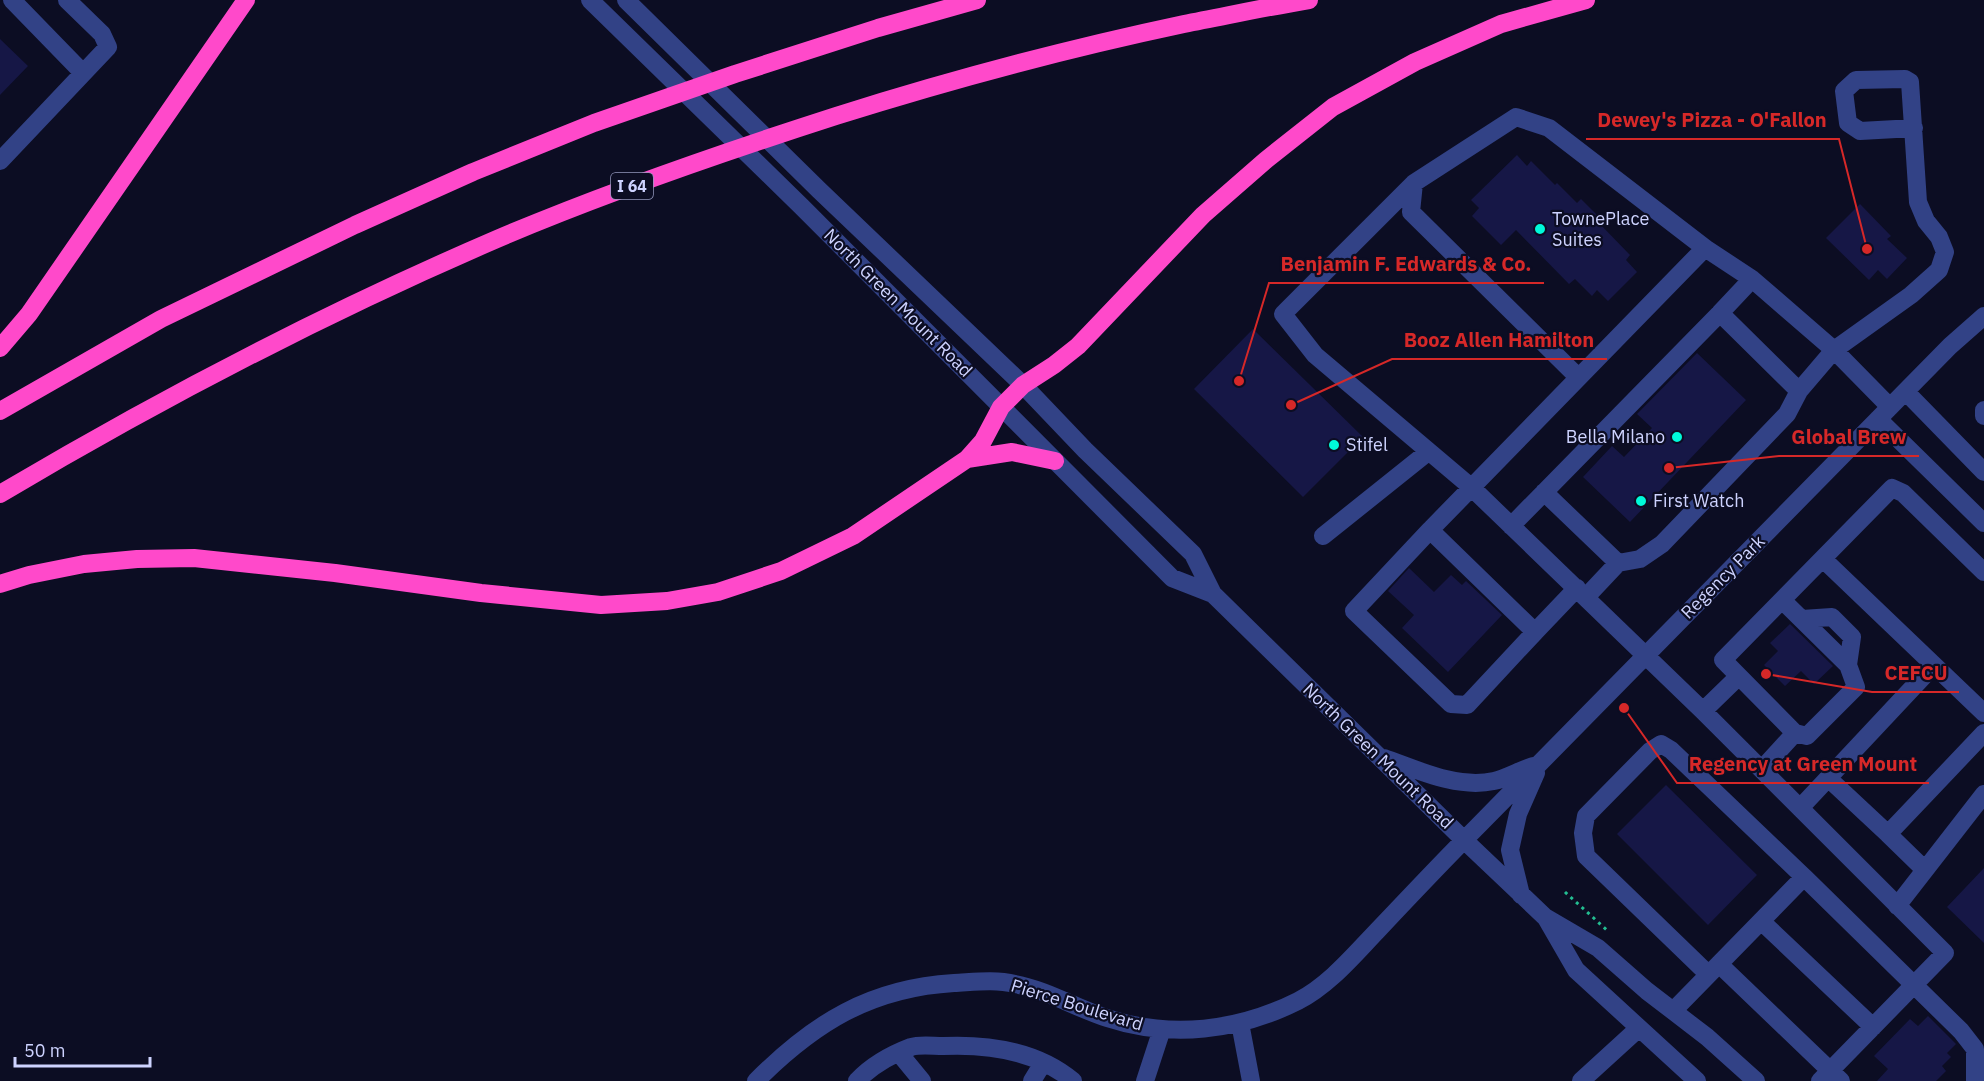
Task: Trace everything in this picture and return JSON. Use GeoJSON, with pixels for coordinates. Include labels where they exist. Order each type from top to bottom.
{"type":"FeatureCollection","features":[{"type":"Feature","properties":{"kind":"highway"},"geometry":{"type":"LineString","coordinates":[[0,348],[29,314],[246,0]]}},
{"type":"Feature","properties":{"kind":"highway"},"geometry":{"type":"LineString","coordinates":[[0,411],[161,320],[355,225],[473,172],[594,123],[735,74],[879,28],[977,0]]}},
{"type":"Feature","properties":{"kind":"highway","name":"I 64"},"geometry":{"type":"LineString","coordinates":[[0,494],[100,436],[278,340],[496,240],[613,193],[813,123],[1024,61],[1152,31],[1309,0]]}},
{"type":"Feature","properties":{"kind":"highway"},"geometry":{"type":"LineString","coordinates":[[0,584],[28,575],[84,564],[137,559],[194,558],[601,606],[667,601],[718,592],[781,571],[853,536],[967,459],[983,441],[1001,407],[1023,385],[1078,346],[1203,215],[1266,160],[1333,107],[1415,62],[1501,24],[1586,0]]}},
{"type":"Feature","properties":{"kind":"highway"},"geometry":{"type":"LineString","coordinates":[[967,459],[1012,452],[1055,461]]}},
{"type":"Feature","properties":{"kind":"street"},"geometry":{"type":"LineString","coordinates":[[12,0],[83,73]]}},
{"type":"Feature","properties":{"kind":"street"},"geometry":{"type":"LineString","coordinates":[[0,161],[108,47],[102,34],[68,0]]}},
{"type":"Feature","properties":{"kind":"street","name":"North Green Mount Road"},"geometry":{"type":"LineString","coordinates":[[590,0],[802,207],[1172,578],[1213,594]]}},
{"type":"Feature","properties":{"kind":"street","name":"North Green Mount Road"},"geometry":{"type":"LineString","coordinates":[[626,0],[819,190],[1023,385],[1085,450],[1193,554],[1213,594],[1521,895],[1545,917],[1598,948],[1647,992],[1707,1037],[1756,1081]]}},
{"type":"Feature","properties":{"kind":"street"},"geometry":{"type":"LineString","coordinates":[[1975,1081],[1975,1049],[1961,1031],[1915,984],[1804,877],[1671,750],[1661,744],[1650,751],[1586,816],[1583,833],[1586,856],[1713,969],[1830,1078],[1874,1026],[1915,984],[1945,953],[1762,769],[1471,487],[1315,355],[1283,314],[1414,183],[1516,117],[1549,128],[1705,248],[1752,279],[1834,350],[1884,413],[1984,523]]}},
{"type":"Feature","properties":{"kind":"street"},"geometry":{"type":"LineString","coordinates":[[1705,248],[1471,487],[1354,611],[1451,704],[1467,705],[1535,632],[1618,563],[1640,559],[1662,544],[1787,414],[1800,391],[1834,350],[1911,295],[1939,270],[1945,252],[1939,237],[1926,221],[1918,202],[1914,128]]}},
{"type":"Feature","properties":{"kind":"street"},"geometry":{"type":"LineString","coordinates":[[1414,183],[1411,212],[1578,377]]}},
{"type":"Feature","properties":{"kind":"street"},"geometry":{"type":"LineString","coordinates":[[1511,525],[1752,279]]}},
{"type":"Feature","properties":{"kind":"street"},"geometry":{"type":"LineString","coordinates":[[1720,313],[1800,391]]}},
{"type":"Feature","properties":{"kind":"street","name":"Regency Park"},"geometry":{"type":"LineString","coordinates":[[1464,840],[1950,346],[1984,316]]}},
{"type":"Feature","properties":{"kind":"street"},"geometry":{"type":"LineString","coordinates":[[1905,392],[1984,472]]}},
{"type":"Feature","properties":{"kind":"street"},"geometry":{"type":"LineString","coordinates":[[1984,410],[1984,416]]}},
{"type":"Feature","properties":{"kind":"street"},"geometry":{"type":"LineString","coordinates":[[1323,536],[1428,452]]}},
{"type":"Feature","properties":{"kind":"street"},"geometry":{"type":"LineString","coordinates":[[1782,600],[1802,619],[1832,617],[1852,637],[1848,665],[1856,687],[1807,736],[1796,733],[1723,660],[1892,488],[1903,493],[1984,572]]}},
{"type":"Feature","properties":{"kind":"street"},"geometry":{"type":"LineString","coordinates":[[1544,492],[1618,563]]}},
{"type":"Feature","properties":{"kind":"street"},"geometry":{"type":"LineString","coordinates":[[1430,530],[1535,632]]}},
{"type":"Feature","properties":{"kind":"street"},"geometry":{"type":"LineString","coordinates":[[1823,559],[1984,713]]}},
{"type":"Feature","properties":{"kind":"street"},"geometry":{"type":"LineString","coordinates":[[1800,808],[1935,665]]}},
{"type":"Feature","properties":{"kind":"street"},"geometry":{"type":"LineString","coordinates":[[1703,711],[1738,676]]}},
{"type":"Feature","properties":{"kind":"street"},"geometry":{"type":"LineString","coordinates":[[1762,769],[1796,733]]}},
{"type":"Feature","properties":{"kind":"street"},"geometry":{"type":"LineString","coordinates":[[1888,834],[1984,733]]}},
{"type":"Feature","properties":{"kind":"street"},"geometry":{"type":"LineString","coordinates":[[1377,755],[1434,776],[1464,781],[1493,781],[1540,763]]}},
{"type":"Feature","properties":{"kind":"street"},"geometry":{"type":"LineString","coordinates":[[1521,895],[1510,850],[1518,814],[1540,763]]}},
{"type":"Feature","properties":{"kind":"street"},"geometry":{"type":"LineString","coordinates":[[1828,778],[1925,870]]}},
{"type":"Feature","properties":{"kind":"street"},"geometry":{"type":"LineString","coordinates":[[1897,906],[1984,794]]}},
{"type":"Feature","properties":{"kind":"street","name":"Pierce Boulevard"},"geometry":{"type":"LineString","coordinates":[[756,1081],[784,1053],[843,1012],[872,999],[925,985],[980,981],[1017,984],[1106,1017],[1142,1027],[1180,1031],[1220,1028],[1261,1017],[1302,999],[1335,975],[1464,840]]}},
{"type":"Feature","properties":{"kind":"street"},"geometry":{"type":"LineString","coordinates":[[1673,1011],[1804,877]]}},
{"type":"Feature","properties":{"kind":"street","name":"North Green Mount Road"},"geometry":{"type":"LineString","coordinates":[[1545,917],[1576,970],[1696,1081]]}},
{"type":"Feature","properties":{"kind":"street"},"geometry":{"type":"LineString","coordinates":[[1761,921],[1874,1026]]}},
{"type":"Feature","properties":{"kind":"street"},"geometry":{"type":"LineString","coordinates":[[1240,1023],[1251,1081]]}},
{"type":"Feature","properties":{"kind":"street"},"geometry":{"type":"LineString","coordinates":[[1581,1081],[1639,1028]]}},
{"type":"Feature","properties":{"kind":"street"},"geometry":{"type":"LineString","coordinates":[[1144,1081],[1162,1029]]}},
{"type":"Feature","properties":{"kind":"street"},"geometry":{"type":"LineString","coordinates":[[857,1081],[870,1066],[913,1046],[976,1045],[1009,1050],[1062,1071],[1073,1081]]}},
{"type":"Feature","properties":{"kind":"street"},"geometry":{"type":"LineString","coordinates":[[899,1053],[922,1081]]}},
{"type":"Feature","properties":{"kind":"street"},"geometry":{"type":"LineString","coordinates":[[1032,1081],[1043,1063]]}},
{"type":"Feature","properties":{"kind":"building"},"geometry":{"type":"Polygon","coordinates":[[[0,39],[28,66],[0,95],[0,39]]]}},
{"type":"Feature","properties":{"kind":"building","name":"TownePlace Suites"},"geometry":{"type":"Polygon","coordinates":[[[1517,155],[1527,166],[1531,161],[1577,203],[1581,199],[1601,219],[1598,222],[1630,255],[1626,260],[1637,272],[1608,301],[1597,290],[1592,296],[1575,279],[1569,284],[1516,230],[1501,245],[1472,216],[1479,208],[1471,200],[1517,155]]]}},
{"type":"Feature","properties":{"kind":"building"},"geometry":{"type":"Polygon","coordinates":[[[1860,204],[1891,236],[1887,239],[1907,258],[1887,279],[1878,270],[1869,280],[1826,238],[1860,204]]]}},
{"type":"Feature","properties":{"kind":"building"},"geometry":{"type":"Polygon","coordinates":[[[1253,329],[1363,437],[1303,497],[1194,389],[1253,329]]]}},
{"type":"Feature","properties":{"kind":"building","name":"Bella Milano"},"geometry":{"type":"Polygon","coordinates":[[[1697,353],[1746,400],[1630,522],[1583,477],[1612,446],[1624,457],[1652,428],[1637,414],[1697,353]]]}},
{"type":"Feature","properties":{"kind":"building"},"geometry":{"type":"Polygon","coordinates":[[[1409,568],[1434,592],[1451,575],[1462,585],[1466,581],[1502,615],[1448,672],[1402,628],[1414,615],[1388,591],[1409,568]]]}},
{"type":"Feature","properties":{"kind":"building"},"geometry":{"type":"Polygon","coordinates":[[[1790,624],[1833,666],[1814,684],[1801,671],[1785,686],[1764,665],[1778,651],[1770,643],[1790,624]]]}},
{"type":"Feature","properties":{"kind":"building"},"geometry":{"type":"Polygon","coordinates":[[[1666,785],[1757,875],[1708,925],[1617,834],[1666,785]]]}},
{"type":"Feature","properties":{"kind":"building"},"geometry":{"type":"Polygon","coordinates":[[[1984,868],[1984,943],[1947,907],[1984,868]]]}},
{"type":"Feature","properties":{"kind":"building"},"geometry":{"type":"Polygon","coordinates":[[[1928,1016],[1956,1044],[1947,1053],[1951,1057],[1942,1066],[1946,1071],[1936,1081],[1877,1081],[1888,1069],[1874,1056],[1910,1019],[1918,1026],[1928,1016]]]}},
{"type":"Feature","properties":{"kind":"place","name":"TownePlace Suites"},"geometry":{"type":"Point","coordinates":[1540,229]}},
{"type":"Feature","properties":{"kind":"place","name":"Dewey's Pizza - O'Fallon"},"geometry":{"type":"Point","coordinates":[1867,249]}},
{"type":"Feature","properties":{"kind":"place","name":"Benjamin F. Edwards & Co."},"geometry":{"type":"Point","coordinates":[1239,381]}},
{"type":"Feature","properties":{"kind":"place","name":"Booz Allen Hamilton"},"geometry":{"type":"Point","coordinates":[1291,405]}},
{"type":"Feature","properties":{"kind":"place","name":"Bella Milano"},"geometry":{"type":"Point","coordinates":[1677,437]}},
{"type":"Feature","properties":{"kind":"place","name":"Stifel"},"geometry":{"type":"Point","coordinates":[1334,445]}},
{"type":"Feature","properties":{"kind":"place","name":"Global Brew"},"geometry":{"type":"Point","coordinates":[1669,468]}},
{"type":"Feature","properties":{"kind":"place","name":"First Watch"},"geometry":{"type":"Point","coordinates":[1641,501]}},
{"type":"Feature","properties":{"kind":"place","name":"CEFCU"},"geometry":{"type":"Point","coordinates":[1766,674]}},
{"type":"Feature","properties":{"kind":"place","name":"Regency at Green Mount"},"geometry":{"type":"Point","coordinates":[1624,708]}}]}
